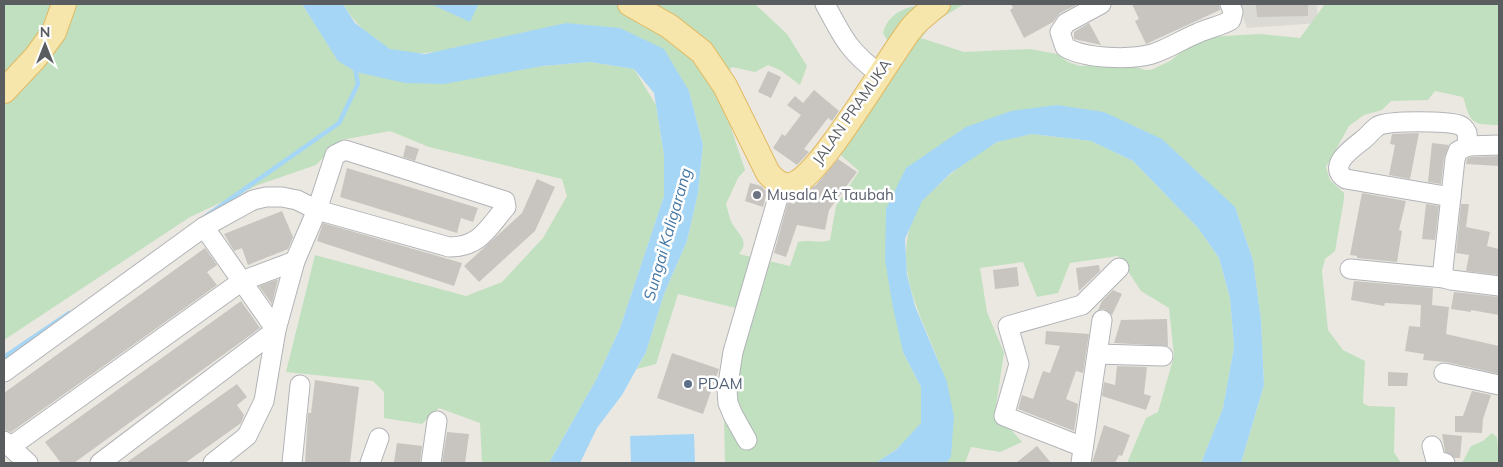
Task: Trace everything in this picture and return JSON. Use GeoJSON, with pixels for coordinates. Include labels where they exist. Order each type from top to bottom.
{"type":"FeatureCollection","features":[{"type":"Feature","properties":{"kind":"main road"},"geometry":{"type":"LineString","coordinates":[[4,91],[35,58],[54,32],[64,4]]}},
{"type":"Feature","properties":{"kind":"main road"},"geometry":{"type":"LineString","coordinates":[[630,4],[669,26],[702,52],[726,86],[768,173],[782,184]]}},
{"type":"Feature","properties":{"kind":"main road","name":"JALAN PRAMUKA"},"geometry":{"type":"LineString","coordinates":[[782,184],[794,184],[813,167],[911,28],[938,4]]}},
{"type":"Feature","properties":{"kind":"street"},"geometry":{"type":"LineString","coordinates":[[825,4],[846,43],[860,60],[880,74]]}},
{"type":"Feature","properties":{"kind":"street"},"geometry":{"type":"LineString","coordinates":[[1101,4],[1066,23],[1060,32],[1064,47],[1079,54],[1100,57],[1152,54],[1231,20],[1233,12],[1230,4]]}},
{"type":"Feature","properties":{"kind":"street"},"geometry":{"type":"LineString","coordinates":[[1451,197],[1346,179],[1342,177],[1339,170],[1341,159],[1349,149],[1379,125],[1397,122],[1458,125],[1467,133],[1468,146]]}},
{"type":"Feature","properties":{"kind":"street"},"geometry":{"type":"LineString","coordinates":[[1444,278],[1443,269],[1455,159],[1458,151],[1468,146],[1499,144]]}},
{"type":"Feature","properties":{"kind":"street"},"geometry":{"type":"LineString","coordinates":[[4,372],[204,227],[254,200],[266,197],[297,200],[318,210],[439,245],[464,247],[475,242],[506,204],[501,199],[345,150],[335,155],[318,210],[295,261],[276,330],[264,401],[250,432],[241,443],[213,463]]}},
{"type":"Feature","properties":{"kind":"street"},"geometry":{"type":"LineString","coordinates":[[747,440],[728,403],[727,390],[733,352],[782,184]]}},
{"type":"Feature","properties":{"kind":"street"},"geometry":{"type":"LineString","coordinates":[[204,227],[276,330]]}},
{"type":"Feature","properties":{"kind":"street"},"geometry":{"type":"LineString","coordinates":[[28,463],[7,444],[242,281],[295,261]]}},
{"type":"Feature","properties":{"kind":"street"},"geometry":{"type":"LineString","coordinates":[[1102,320],[1082,455],[1004,416],[1019,364],[1008,326],[1012,323],[1082,305],[1119,268]]}},
{"type":"Feature","properties":{"kind":"street"},"geometry":{"type":"LineString","coordinates":[[1350,269],[1444,278],[1499,286]]}},
{"type":"Feature","properties":{"kind":"street"},"geometry":{"type":"LineString","coordinates":[[100,463],[276,330]]}},
{"type":"Feature","properties":{"kind":"street"},"geometry":{"type":"LineString","coordinates":[[1098,354],[1163,356]]}},
{"type":"Feature","properties":{"kind":"street"},"geometry":{"type":"LineString","coordinates":[[1444,374],[1499,385]]}},
{"type":"Feature","properties":{"kind":"street"},"geometry":{"type":"LineString","coordinates":[[290,460],[300,385]]}},
{"type":"Feature","properties":{"kind":"street"},"geometry":{"type":"LineString","coordinates":[[431,463],[437,421]]}},
{"type":"Feature","properties":{"kind":"street"},"geometry":{"type":"LineString","coordinates":[[370,463],[379,438]]}},
{"type":"Feature","properties":{"kind":"street"},"geometry":{"type":"LineString","coordinates":[[1432,446],[1436,461],[1445,463]]}},
{"type":"Feature","properties":{"kind":"shaded area"},"geometry":{"type":"Polygon","coordinates":[[[1238,4],[1317,4],[1318,23],[1247,28],[1238,4]]]}},
{"type":"Feature","properties":{"kind":"green space"},"geometry":{"type":"Polygon","coordinates":[[[4,4],[53,4],[46,25],[40,34],[27,52],[4,77],[4,4]]]}},
{"type":"Feature","properties":{"kind":"green space"},"geometry":{"type":"Polygon","coordinates":[[[72,4],[302,4],[336,57],[499,73],[543,66],[590,62],[634,69],[656,105],[664,155],[664,196],[620,328],[597,378],[549,463],[482,463],[480,423],[439,408],[422,424],[384,418],[384,392],[373,381],[286,372],[315,255],[466,296],[502,282],[543,238],[567,196],[562,179],[429,147],[390,131],[341,140],[316,165],[258,185],[190,217],[4,340],[4,106],[48,56],[72,4]]]}},
{"type":"Feature","properties":{"kind":"green space"},"geometry":{"type":"Polygon","coordinates":[[[343,4],[755,4],[787,34],[807,66],[800,85],[780,70],[768,65],[755,72],[732,67],[717,86],[745,170],[738,178],[726,204],[731,221],[743,241],[744,245],[739,254],[790,266],[798,242],[830,240],[836,206],[859,171],[836,151],[895,66],[881,51],[890,45],[883,33],[888,22],[904,9],[915,6],[927,4],[964,4],[933,23],[921,38],[964,52],[1030,49],[1057,54],[1068,62],[1080,66],[1127,64],[1151,70],[1170,61],[1190,45],[1208,37],[1259,34],[1300,38],[1325,4],[1499,4],[1499,125],[1483,124],[1474,121],[1468,112],[1463,97],[1435,91],[1428,100],[1391,101],[1382,110],[1364,115],[1349,126],[1326,167],[1330,180],[1344,193],[1335,251],[1325,259],[1322,271],[1328,330],[1343,350],[1365,361],[1363,403],[1368,406],[1395,407],[1394,452],[1401,463],[1241,463],[1264,385],[1261,320],[1253,260],[1235,207],[1057,105],[906,168],[903,352],[921,387],[921,424],[896,450],[875,463],[725,463],[723,369],[736,308],[678,294],[656,364],[637,369],[646,352],[664,294],[687,241],[698,193],[703,145],[689,91],[566,23],[449,50],[404,53],[389,49],[375,40],[357,24],[343,4]]]}},
{"type":"Feature","properties":{"kind":"green space"},"geometry":{"type":"Polygon","coordinates":[[[1032,134],[1091,141],[1133,161],[1198,228],[1219,258],[1230,298],[1234,347],[1223,408],[1201,463],[1127,463],[1146,418],[1158,412],[1174,356],[1169,308],[1141,291],[1118,256],[1070,263],[1058,293],[1037,297],[1023,262],[980,268],[987,312],[1004,353],[995,412],[1022,442],[1000,452],[971,447],[965,463],[946,463],[952,446],[951,404],[943,374],[911,290],[906,262],[909,232],[923,199],[976,154],[1006,139],[1032,134]]]}},
{"type":"Feature","properties":{"kind":"green space"},"geometry":{"type":"Polygon","coordinates":[[[1492,433],[1497,437],[1499,460],[1495,463],[1462,463],[1471,446],[1483,441],[1492,433]]]}},
{"type":"Feature","properties":{"kind":"water","name":"Sungai Kaligarang"},"geometry":{"type":"Polygon","coordinates":[[[302,4],[343,4],[355,23],[390,49],[425,54],[566,23],[620,28],[664,49],[689,91],[703,145],[698,193],[687,241],[664,294],[646,352],[622,395],[597,428],[580,463],[549,463],[597,378],[620,328],[664,196],[664,155],[654,93],[634,69],[590,62],[543,66],[444,84],[405,83],[356,72],[338,61],[302,4]]]}},
{"type":"Feature","properties":{"kind":"water"},"geometry":{"type":"Polygon","coordinates":[[[431,4],[476,4],[478,5],[470,22],[431,4]]]}},
{"type":"Feature","properties":{"kind":"water"},"geometry":{"type":"Polygon","coordinates":[[[1057,105],[1104,112],[1162,139],[1235,207],[1253,260],[1261,320],[1264,385],[1241,463],[1201,463],[1223,408],[1234,347],[1230,298],[1219,258],[1198,228],[1133,161],[1091,141],[1032,134],[997,142],[951,173],[922,201],[905,239],[907,275],[915,306],[947,382],[954,417],[951,457],[946,463],[875,463],[896,450],[921,423],[921,387],[903,352],[885,260],[886,209],[906,168],[966,127],[1011,111],[1057,105]]]}},
{"type":"Feature","properties":{"kind":"water"},"geometry":{"type":"Polygon","coordinates":[[[694,434],[695,463],[631,463],[630,436],[694,434]]]}},
{"type":"Feature","properties":{"kind":"building"},"geometry":{"type":"Polygon","coordinates":[[[1011,4],[1078,4],[1060,13],[1053,22],[1024,38],[1010,10],[1013,8],[1011,4]]]}},
{"type":"Feature","properties":{"kind":"building"},"geometry":{"type":"Polygon","coordinates":[[[1132,4],[1219,4],[1220,10],[1146,44],[1135,21],[1139,19],[1132,4]]]}},
{"type":"Feature","properties":{"kind":"building"},"geometry":{"type":"Polygon","coordinates":[[[1256,4],[1308,4],[1308,16],[1257,17],[1256,4]]]}},
{"type":"Feature","properties":{"kind":"building"},"geometry":{"type":"Polygon","coordinates":[[[1089,23],[1101,45],[1074,39],[1074,32],[1089,23]]]}},
{"type":"Feature","properties":{"kind":"building"},"geometry":{"type":"Polygon","coordinates":[[[768,71],[781,77],[771,98],[758,92],[768,71]]]}},
{"type":"Feature","properties":{"kind":"building"},"geometry":{"type":"Polygon","coordinates":[[[814,90],[839,111],[832,121],[828,118],[804,149],[809,152],[797,165],[773,148],[782,134],[785,136],[801,115],[787,105],[795,96],[803,103],[814,90]]]}},
{"type":"Feature","properties":{"kind":"building"},"geometry":{"type":"Polygon","coordinates":[[[1419,133],[1410,179],[1389,175],[1395,145],[1390,144],[1392,134],[1419,133]]]}},
{"type":"Feature","properties":{"kind":"building"},"geometry":{"type":"Polygon","coordinates":[[[1432,143],[1449,145],[1444,158],[1441,184],[1428,182],[1432,143]]]}},
{"type":"Feature","properties":{"kind":"building"},"geometry":{"type":"Polygon","coordinates":[[[406,145],[419,149],[415,161],[403,157],[406,145]]]}},
{"type":"Feature","properties":{"kind":"building"},"geometry":{"type":"Polygon","coordinates":[[[1499,156],[1499,166],[1466,164],[1467,159],[1471,157],[1499,156]]]}},
{"type":"Feature","properties":{"kind":"building"},"geometry":{"type":"Polygon","coordinates":[[[838,159],[857,172],[829,210],[825,230],[797,225],[786,257],[774,253],[788,202],[794,204],[800,196],[816,185],[838,159]]]}},
{"type":"Feature","properties":{"kind":"building"},"geometry":{"type":"Polygon","coordinates":[[[347,168],[478,208],[473,222],[461,218],[457,233],[340,197],[347,168]]]}},
{"type":"Feature","properties":{"kind":"building"},"geometry":{"type":"Polygon","coordinates":[[[537,179],[555,187],[535,231],[479,282],[464,266],[522,213],[537,179]]]}},
{"type":"Feature","properties":{"kind":"building","name":"Musala At Taubah"},"geometry":{"type":"Polygon","coordinates":[[[750,183],[761,186],[767,192],[763,207],[745,201],[750,183]]]}},
{"type":"Feature","properties":{"kind":"building"},"geometry":{"type":"Polygon","coordinates":[[[1362,193],[1406,201],[1399,230],[1402,231],[1397,262],[1357,258],[1357,256],[1350,255],[1362,193]]]}},
{"type":"Feature","properties":{"kind":"building"},"geometry":{"type":"Polygon","coordinates":[[[1426,204],[1439,206],[1435,240],[1422,239],[1426,204]]]}},
{"type":"Feature","properties":{"kind":"building"},"geometry":{"type":"Polygon","coordinates":[[[1461,204],[1469,204],[1466,227],[1490,232],[1487,246],[1499,249],[1499,275],[1466,271],[1469,255],[1456,253],[1461,204]]]}},
{"type":"Feature","properties":{"kind":"building"},"geometry":{"type":"Polygon","coordinates":[[[282,211],[293,237],[288,249],[248,265],[242,248],[234,251],[224,234],[282,211]]]}},
{"type":"Feature","properties":{"kind":"building"},"geometry":{"type":"Polygon","coordinates":[[[323,223],[462,263],[454,286],[317,241],[323,223]]]}},
{"type":"Feature","properties":{"kind":"building"},"geometry":{"type":"Polygon","coordinates":[[[205,248],[217,265],[207,272],[217,285],[11,432],[4,430],[4,393],[205,248]]]}},
{"type":"Feature","properties":{"kind":"building"},"geometry":{"type":"Polygon","coordinates":[[[1099,265],[1100,271],[1079,291],[1076,268],[1099,265]]]}},
{"type":"Feature","properties":{"kind":"building"},"geometry":{"type":"Polygon","coordinates":[[[1017,267],[1019,286],[995,289],[993,270],[1017,267]]]}},
{"type":"Feature","properties":{"kind":"building"},"geometry":{"type":"Polygon","coordinates":[[[278,279],[272,304],[259,286],[278,279]]]}},
{"type":"Feature","properties":{"kind":"building"},"geometry":{"type":"Polygon","coordinates":[[[1354,281],[1433,288],[1432,305],[1449,307],[1446,334],[1499,346],[1499,374],[1446,362],[1423,360],[1424,354],[1405,351],[1409,326],[1420,327],[1421,305],[1385,303],[1384,306],[1351,300],[1354,281]]]}},
{"type":"Feature","properties":{"kind":"building"},"geometry":{"type":"Polygon","coordinates":[[[1113,290],[1122,294],[1112,315],[1104,309],[1098,310],[1102,301],[1113,290]]]}},
{"type":"Feature","properties":{"kind":"building"},"geometry":{"type":"Polygon","coordinates":[[[1454,292],[1499,297],[1499,315],[1451,309],[1454,292]]]}},
{"type":"Feature","properties":{"kind":"building"},"geometry":{"type":"Polygon","coordinates":[[[241,301],[260,328],[74,463],[61,463],[45,442],[241,301]]]}},
{"type":"Feature","properties":{"kind":"building"},"geometry":{"type":"Polygon","coordinates":[[[1167,319],[1168,346],[1114,343],[1121,320],[1167,319]]]}},
{"type":"Feature","properties":{"kind":"building"},"geometry":{"type":"Polygon","coordinates":[[[1046,331],[1089,334],[1083,373],[1076,371],[1066,399],[1078,404],[1074,431],[1018,409],[1022,395],[1033,399],[1043,371],[1050,373],[1060,346],[1045,344],[1046,331]]]}},
{"type":"Feature","properties":{"kind":"building","name":"PDAM"},"geometry":{"type":"Polygon","coordinates":[[[672,353],[719,369],[703,414],[657,398],[672,353]]]}},
{"type":"Feature","properties":{"kind":"building"},"geometry":{"type":"Polygon","coordinates":[[[1117,366],[1147,367],[1144,394],[1151,396],[1146,410],[1102,396],[1104,382],[1115,385],[1117,366]]]}},
{"type":"Feature","properties":{"kind":"building"},"geometry":{"type":"Polygon","coordinates":[[[1388,372],[1408,373],[1407,386],[1388,386],[1388,372]]]}},
{"type":"Feature","properties":{"kind":"building"},"geometry":{"type":"Polygon","coordinates":[[[315,380],[359,387],[350,463],[305,463],[308,413],[311,413],[315,380]]]}},
{"type":"Feature","properties":{"kind":"building"},"geometry":{"type":"Polygon","coordinates":[[[237,384],[247,397],[237,405],[244,415],[241,423],[185,463],[126,463],[237,384]]]}},
{"type":"Feature","properties":{"kind":"building"},"geometry":{"type":"Polygon","coordinates":[[[1472,391],[1491,395],[1483,419],[1482,433],[1455,432],[1455,416],[1463,416],[1472,391]]]}},
{"type":"Feature","properties":{"kind":"building"},"geometry":{"type":"Polygon","coordinates":[[[1104,425],[1130,435],[1122,456],[1119,455],[1115,463],[1092,463],[1104,425]]]}},
{"type":"Feature","properties":{"kind":"building"},"geometry":{"type":"Polygon","coordinates":[[[447,432],[469,434],[465,463],[442,463],[447,432]]]}},
{"type":"Feature","properties":{"kind":"building"},"geometry":{"type":"Polygon","coordinates":[[[1442,434],[1462,436],[1460,458],[1455,458],[1445,452],[1442,434]]]}},
{"type":"Feature","properties":{"kind":"building"},"geometry":{"type":"Polygon","coordinates":[[[397,443],[422,446],[420,463],[394,462],[397,443]]]}},
{"type":"Feature","properties":{"kind":"building"},"geometry":{"type":"Polygon","coordinates":[[[1037,446],[1051,463],[1016,463],[1037,446]]]}},
{"type":"Feature","properties":{"kind":"waterway"},"geometry":{"type":"LineString","coordinates":[[206,216],[339,123],[358,84],[355,68]]}},
{"type":"Feature","properties":{"kind":"waterway"},"geometry":{"type":"LineString","coordinates":[[4,357],[69,313]]}},
{"type":"Feature","properties":{"kind":"place","name":"Musala At Taubah"},"geometry":{"type":"Point","coordinates":[757,195]}},
{"type":"Feature","properties":{"kind":"place","name":"PDAM"},"geometry":{"type":"Point","coordinates":[688,384]}}]}
